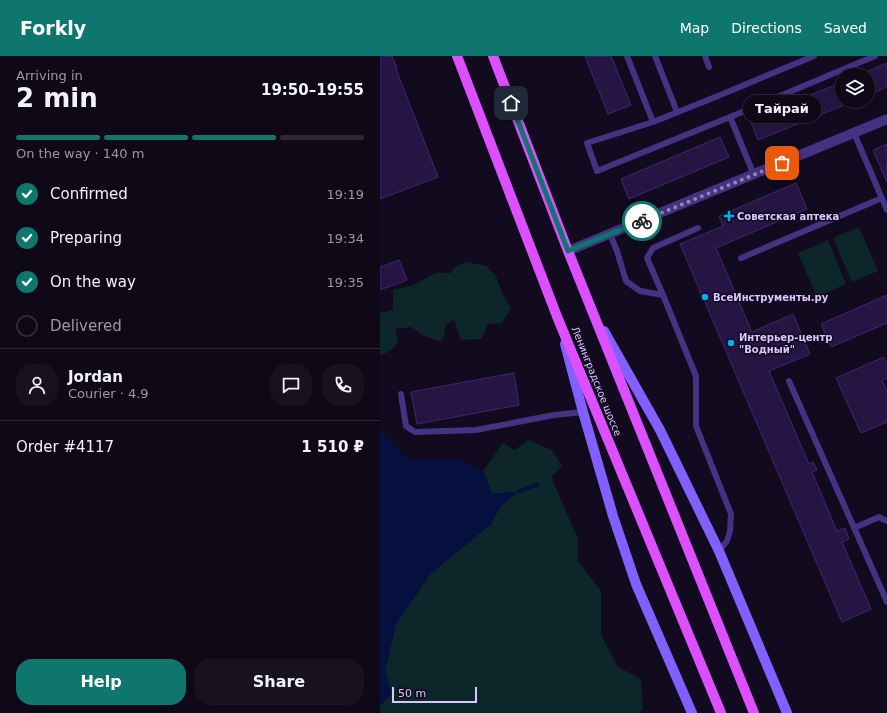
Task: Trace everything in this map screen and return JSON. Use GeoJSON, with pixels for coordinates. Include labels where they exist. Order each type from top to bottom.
{"type":"FeatureCollection","features":[{"type":"Feature","properties":{"kind":"main road","name":"Ленинградское шоссе"},"geometry":{"type":"LineString","coordinates":[[457,56],[558,319],[721,713]]}},
{"type":"Feature","properties":{"kind":"main road"},"geometry":{"type":"LineString","coordinates":[[493,56],[568,251],[754,713]]}},
{"type":"Feature","properties":{"kind":"main road"},"geometry":{"type":"LineString","coordinates":[[590,306],[660,430],[719,551],[787,713]]}},
{"type":"Feature","properties":{"kind":"main road"},"geometry":{"type":"LineString","coordinates":[[558,319],[613,516],[636,584],[692,713]]}},
{"type":"Feature","properties":{"kind":"street"},"geometry":{"type":"LineString","coordinates":[[568,251],[887,119]]}},
{"type":"Feature","properties":{"kind":"lane"},"geometry":{"type":"LineString","coordinates":[[627,56],[653,122]]}},
{"type":"Feature","properties":{"kind":"lane"},"geometry":{"type":"LineString","coordinates":[[655,56],[677,112]]}},
{"type":"Feature","properties":{"kind":"lane"},"geometry":{"type":"LineString","coordinates":[[705,56],[709,67]]}},
{"type":"Feature","properties":{"kind":"lane"},"geometry":{"type":"LineString","coordinates":[[814,56],[653,122],[587,143],[597,171],[730,117],[859,59],[874,56]]}},
{"type":"Feature","properties":{"kind":"lane"},"geometry":{"type":"LineString","coordinates":[[730,117],[754,175]]}},
{"type":"Feature","properties":{"kind":"lane"},"geometry":{"type":"LineString","coordinates":[[854,133],[887,210]]}},
{"type":"Feature","properties":{"kind":"lane"},"geometry":{"type":"LineString","coordinates":[[741,258],[882,198]]}},
{"type":"Feature","properties":{"kind":"lane"},"geometry":{"type":"LineString","coordinates":[[698,228],[653,248],[647,258],[696,376],[696,426],[731,514],[730,531],[727,541],[719,551]]}},
{"type":"Feature","properties":{"kind":"lane"},"geometry":{"type":"LineString","coordinates":[[610,234],[626,281],[640,291],[663,295]]}},
{"type":"Feature","properties":{"kind":"lane"},"geometry":{"type":"LineString","coordinates":[[789,381],[887,602]]}},
{"type":"Feature","properties":{"kind":"lane"},"geometry":{"type":"LineString","coordinates":[[401,394],[406,426],[415,432],[476,430],[554,415],[583,412]]}},
{"type":"Feature","properties":{"kind":"lane"},"geometry":{"type":"LineString","coordinates":[[854,528],[879,517],[887,520]]}},
{"type":"Feature","properties":{"kind":"green space"},"geometry":{"type":"Polygon","coordinates":[[[859,227],[878,271],[852,282],[833,238],[859,227]]]}},
{"type":"Feature","properties":{"kind":"green space"},"geometry":{"type":"Polygon","coordinates":[[[828,240],[846,284],[817,297],[798,253],[828,240]]]}},
{"type":"Feature","properties":{"kind":"green space"},"geometry":{"type":"Polygon","coordinates":[[[466,262],[486,266],[496,276],[502,293],[511,309],[502,323],[488,324],[482,339],[461,340],[454,320],[445,326],[445,333],[441,342],[424,336],[411,327],[395,329],[398,343],[391,350],[380,356],[380,313],[393,310],[393,290],[413,285],[436,273],[451,273],[455,267],[466,262]]]}},
{"type":"Feature","properties":{"kind":"green space"},"geometry":{"type":"Polygon","coordinates":[[[528,440],[552,450],[562,466],[551,477],[578,539],[578,561],[601,591],[601,635],[618,667],[641,679],[643,709],[639,713],[380,713],[380,706],[391,694],[385,670],[396,624],[431,573],[490,525],[501,506],[518,492],[492,494],[483,471],[503,443],[515,450],[528,440]]]}},
{"type":"Feature","properties":{"kind":"shaded area"},"geometry":{"type":"Polygon","coordinates":[[[380,430],[408,459],[462,460],[483,471],[492,494],[519,491],[501,506],[490,525],[431,573],[396,624],[385,670],[391,694],[380,706],[380,430]]]}},
{"type":"Feature","properties":{"kind":"building"},"geometry":{"type":"Polygon","coordinates":[[[380,56],[392,56],[438,177],[380,199],[380,56]]]}},
{"type":"Feature","properties":{"kind":"building"},"geometry":{"type":"Polygon","coordinates":[[[585,56],[611,56],[631,105],[608,114],[585,56]]]}},
{"type":"Feature","properties":{"kind":"building"},"geometry":{"type":"Polygon","coordinates":[[[887,63],[887,87],[875,92],[875,68],[887,63]]]}},
{"type":"Feature","properties":{"kind":"building"},"geometry":{"type":"Polygon","coordinates":[[[835,85],[835,108],[837,108],[758,140],[750,120],[835,85]]]}},
{"type":"Feature","properties":{"kind":"building"},"geometry":{"type":"Polygon","coordinates":[[[720,137],[729,157],[629,199],[621,179],[720,137]]]}},
{"type":"Feature","properties":{"kind":"building"},"geometry":{"type":"Polygon","coordinates":[[[887,144],[887,182],[873,150],[887,144]]]}},
{"type":"Feature","properties":{"kind":"building"},"geometry":{"type":"Polygon","coordinates":[[[796,183],[807,209],[716,248],[752,332],[793,314],[810,354],[769,371],[809,464],[813,462],[817,470],[812,472],[837,531],[845,528],[849,539],[842,542],[871,609],[842,622],[680,244],[723,226],[719,216],[796,183]]]}},
{"type":"Feature","properties":{"kind":"building"},"geometry":{"type":"Polygon","coordinates":[[[399,260],[407,280],[380,290],[380,267],[399,260]]]}},
{"type":"Feature","properties":{"kind":"building"},"geometry":{"type":"Polygon","coordinates":[[[887,295],[887,323],[831,347],[821,324],[887,295]]]}},
{"type":"Feature","properties":{"kind":"building"},"geometry":{"type":"Polygon","coordinates":[[[884,357],[887,364],[887,378],[882,380],[887,391],[887,422],[861,433],[836,378],[884,357]]]}},
{"type":"Feature","properties":{"kind":"building"},"geometry":{"type":"Polygon","coordinates":[[[514,373],[519,405],[417,424],[411,392],[514,373]]]}},
{"type":"Feature","properties":{"kind":"waterway"},"geometry":{"type":"LineString","coordinates":[[519,491],[537,485]]}},
{"type":"Feature","properties":{"kind":"way so far"},"geometry":{"type":"LineString","coordinates":[[642,221],[782,163]]}},
{"type":"Feature","properties":{"kind":"place","name":"Тайрай"},"geometry":{"type":"Point","coordinates":[782,163]}},
{"type":"Feature","properties":{"kind":"place","name":"Советская аптека"},"geometry":{"type":"Point","coordinates":[729,216]}},
{"type":"Feature","properties":{"kind":"place","name":"ВсеИнструменты.ру"},"geometry":{"type":"Point","coordinates":[705,297]}},
{"type":"Feature","properties":{"kind":"place","name":"Интерьер-центр \"Водный\""},"geometry":{"type":"Point","coordinates":[731,343]}},
{"type":"Feature","properties":{"kind":"route"},"geometry":{"type":"LineString","coordinates":[[511,103],[568,251],[642,221]]}}]}
